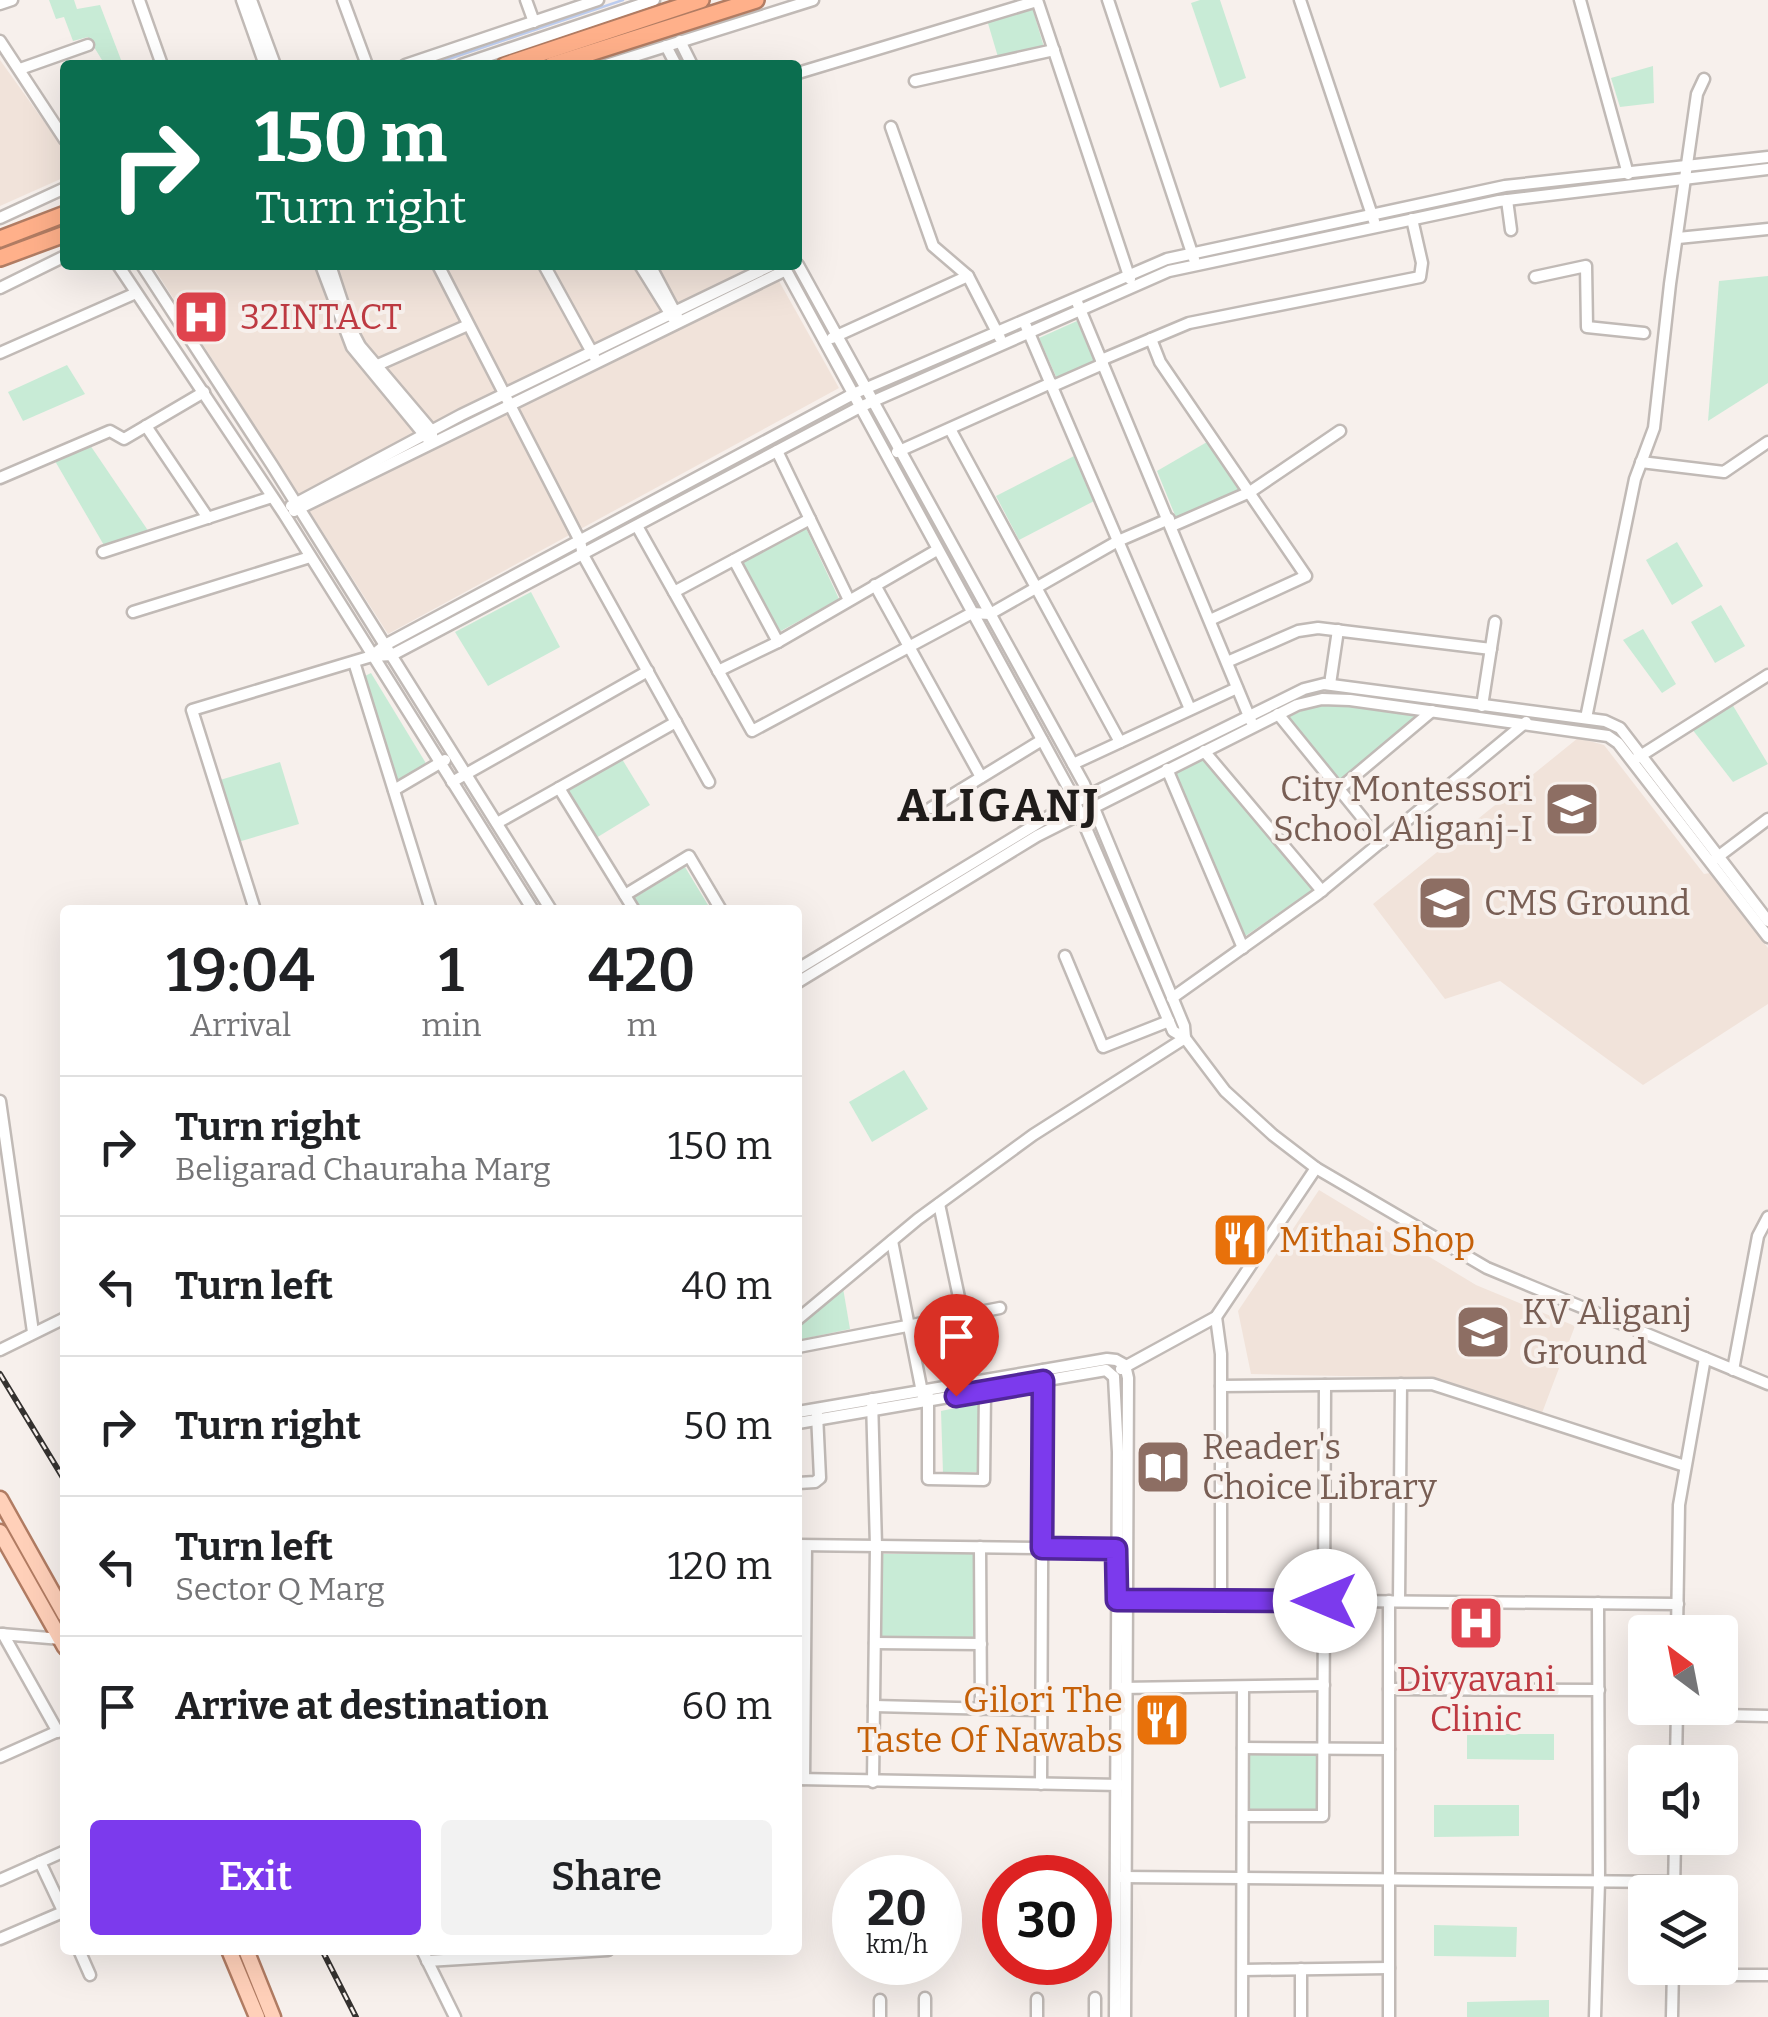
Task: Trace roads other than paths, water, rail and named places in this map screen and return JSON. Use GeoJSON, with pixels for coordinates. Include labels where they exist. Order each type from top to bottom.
{"type":"FeatureCollection","features":[{"type":"Feature","properties":{"kind":"highway"},"geometry":{"type":"LineString","coordinates":[[520,60],[701,0]]}},
{"type":"Feature","properties":{"kind":"highway"},"geometry":{"type":"LineString","coordinates":[[568,60],[756,0]]}},
{"type":"Feature","properties":{"kind":"highway"},"geometry":{"type":"LineString","coordinates":[[0,239],[58,216]]}},
{"type":"Feature","properties":{"kind":"highway"},"geometry":{"type":"LineString","coordinates":[[0,258],[60,236]]}},
{"type":"Feature","properties":{"kind":"main road"},"geometry":{"type":"LineString","coordinates":[[0,1499],[60,1606]]}},
{"type":"Feature","properties":{"kind":"main road"},"geometry":{"type":"LineString","coordinates":[[0,1532],[60,1638]]}},
{"type":"Feature","properties":{"kind":"main road"},"geometry":{"type":"LineString","coordinates":[[231,1955],[257,2017]]}},
{"type":"Feature","properties":{"kind":"main road"},"geometry":{"type":"LineString","coordinates":[[248,1955],[273,2017]]}},
{"type":"Feature","properties":{"kind":"street"},"geometry":{"type":"LineString","coordinates":[[0,4],[12,0]]}},
{"type":"Feature","properties":{"kind":"street"},"geometry":{"type":"LineString","coordinates":[[138,0],[160,60]]}},
{"type":"Feature","properties":{"kind":"street"},"geometry":{"type":"LineString","coordinates":[[242,0],[262,60]]}},
{"type":"Feature","properties":{"kind":"street"},"geometry":{"type":"LineString","coordinates":[[251,0],[273,60]]}},
{"type":"Feature","properties":{"kind":"street"},"geometry":{"type":"LineString","coordinates":[[526,0],[534,22]]}},
{"type":"Feature","properties":{"kind":"street"},"geometry":{"type":"LineString","coordinates":[[420,60],[598,0]]}},
{"type":"Feature","properties":{"kind":"street"},"geometry":{"type":"LineString","coordinates":[[476,60],[654,0]]}},
{"type":"Feature","properties":{"kind":"street"},"geometry":{"type":"LineString","coordinates":[[622,60],[812,0]]}},
{"type":"Feature","properties":{"kind":"street"},"geometry":{"type":"LineString","coordinates":[[802,72],[1037,0],[1130,280]]}},
{"type":"Feature","properties":{"kind":"street"},"geometry":{"type":"LineString","coordinates":[[1108,0],[1194,259]]}},
{"type":"Feature","properties":{"kind":"street"},"geometry":{"type":"LineString","coordinates":[[1300,0],[1376,227]]}},
{"type":"Feature","properties":{"kind":"street"},"geometry":{"type":"LineString","coordinates":[[1580,0],[1631,185]]}},
{"type":"Feature","properties":{"kind":"street"},"geometry":{"type":"LineString","coordinates":[[346,1],[364,60]]}},
{"type":"Feature","properties":{"kind":"street"},"geometry":{"type":"LineString","coordinates":[[0,40],[60,132]]}},
{"type":"Feature","properties":{"kind":"street"},"geometry":{"type":"LineString","coordinates":[[680,42],[689,60]]}},
{"type":"Feature","properties":{"kind":"street"},"geometry":{"type":"LineString","coordinates":[[20,69],[88,45]]}},
{"type":"Feature","properties":{"kind":"street"},"geometry":{"type":"LineString","coordinates":[[666,46],[673,60]]}},
{"type":"Feature","properties":{"kind":"street"},"geometry":{"type":"LineString","coordinates":[[915,81],[1054,50]]}},
{"type":"Feature","properties":{"kind":"street"},"geometry":{"type":"LineString","coordinates":[[1586,718],[1641,462],[1654,428],[1698,94],[1704,79]]}},
{"type":"Feature","properties":{"kind":"street"},"geometry":{"type":"LineString","coordinates":[[891,127],[933,246],[968,276],[1002,344]]}},
{"type":"Feature","properties":{"kind":"street"},"geometry":{"type":"LineString","coordinates":[[253,905],[192,710],[388,650],[583,555],[860,407],[1002,344],[1026,326],[1130,280],[1168,271],[1194,259],[1373,214],[1505,186],[1768,157]]}},
{"type":"Feature","properties":{"kind":"street"},"geometry":{"type":"LineString","coordinates":[[1194,259],[1507,200],[1768,170]]}},
{"type":"Feature","properties":{"kind":"street"},"geometry":{"type":"LineString","coordinates":[[0,218],[60,190]]}},
{"type":"Feature","properties":{"kind":"street"},"geometry":{"type":"LineString","coordinates":[[44,198],[58,216]]}},
{"type":"Feature","properties":{"kind":"street"},"geometry":{"type":"LineString","coordinates":[[1507,200],[1511,230]]}},
{"type":"Feature","properties":{"kind":"street"},"geometry":{"type":"LineString","coordinates":[[887,457],[1189,323],[1420,277],[1422,263],[1412,219]]}},
{"type":"Feature","properties":{"kind":"street"},"geometry":{"type":"LineString","coordinates":[[1678,238],[1768,229]]}},
{"type":"Feature","properties":{"kind":"street"},"geometry":{"type":"LineString","coordinates":[[0,288],[60,258]]}},
{"type":"Feature","properties":{"kind":"street"},"geometry":{"type":"LineString","coordinates":[[1535,277],[1586,266],[1587,327],[1644,333]]}},
{"type":"Feature","properties":{"kind":"street"},"geometry":{"type":"LineString","coordinates":[[121,270],[284,514],[530,905]]}},
{"type":"Feature","properties":{"kind":"street"},"geometry":{"type":"LineString","coordinates":[[145,270],[548,905]]}},
{"type":"Feature","properties":{"kind":"street"},"geometry":{"type":"LineString","coordinates":[[329,270],[351,329],[372,367],[429,436]]}},
{"type":"Feature","properties":{"kind":"street"},"geometry":{"type":"LineString","coordinates":[[440,270],[580,541],[583,555],[709,782]]}},
{"type":"Feature","properties":{"kind":"street"},"geometry":{"type":"LineString","coordinates":[[547,270],[594,357]]}},
{"type":"Feature","properties":{"kind":"street"},"geometry":{"type":"LineString","coordinates":[[643,270],[675,316]]}},
{"type":"Feature","properties":{"kind":"street"},"geometry":{"type":"LineString","coordinates":[[652,270],[675,316]]}},
{"type":"Feature","properties":{"kind":"street"},"geometry":{"type":"LineString","coordinates":[[284,514],[429,436],[762,270]]}},
{"type":"Feature","properties":{"kind":"street"},"geometry":{"type":"LineString","coordinates":[[675,316],[777,270]]}},
{"type":"Feature","properties":{"kind":"street"},"geometry":{"type":"LineString","coordinates":[[786,270],[1077,808],[1173,1031],[1185,1038],[1225,1091],[1316,1168],[1486,1268],[1768,1384]]}},
{"type":"Feature","properties":{"kind":"street"},"geometry":{"type":"LineString","coordinates":[[801,270],[1073,764],[1184,1026],[1185,1038]]}},
{"type":"Feature","properties":{"kind":"street"},"geometry":{"type":"LineString","coordinates":[[824,342],[968,276]]}},
{"type":"Feature","properties":{"kind":"street"},"geometry":{"type":"LineString","coordinates":[[0,354],[136,293]]}},
{"type":"Feature","properties":{"kind":"street"},"geometry":{"type":"LineString","coordinates":[[1077,303],[1251,721]]}},
{"type":"Feature","properties":{"kind":"street"},"geometry":{"type":"LineString","coordinates":[[372,367],[468,325]]}},
{"type":"Feature","properties":{"kind":"street"},"geometry":{"type":"LineString","coordinates":[[388,650],[852,394],[996,332],[1026,326]]}},
{"type":"Feature","properties":{"kind":"street"},"geometry":{"type":"LineString","coordinates":[[1026,326],[1190,709]]}},
{"type":"Feature","properties":{"kind":"street"},"geometry":{"type":"LineString","coordinates":[[1151,339],[1160,362],[1306,576],[1210,620]]}},
{"type":"Feature","properties":{"kind":"street"},"geometry":{"type":"LineString","coordinates":[[1,476],[110,431],[124,439],[204,392]]}},
{"type":"Feature","properties":{"kind":"street"},"geometry":{"type":"LineString","coordinates":[[146,426],[208,518]]}},
{"type":"Feature","properties":{"kind":"street"},"geometry":{"type":"LineString","coordinates":[[950,429],[1120,742]]}},
{"type":"Feature","properties":{"kind":"street"},"geometry":{"type":"LineString","coordinates":[[637,526],[752,732],[972,613],[990,614],[1118,541],[1250,492],[1340,431]]}},
{"type":"Feature","properties":{"kind":"street"},"geometry":{"type":"LineString","coordinates":[[1641,462],[1724,472],[1768,442]]}},
{"type":"Feature","properties":{"kind":"street"},"geometry":{"type":"LineString","coordinates":[[777,451],[849,600]]}},
{"type":"Feature","properties":{"kind":"street"},"geometry":{"type":"LineString","coordinates":[[103,552],[272,497]]}},
{"type":"Feature","properties":{"kind":"street"},"geometry":{"type":"LineString","coordinates":[[674,592],[810,519]]}},
{"type":"Feature","properties":{"kind":"street"},"geometry":{"type":"LineString","coordinates":[[718,671],[778,642],[937,550]]}},
{"type":"Feature","properties":{"kind":"street"},"geometry":{"type":"LineString","coordinates":[[133,612],[310,557]]}},
{"type":"Feature","properties":{"kind":"street"},"geometry":{"type":"LineString","coordinates":[[734,560],[778,642]]}},
{"type":"Feature","properties":{"kind":"street"},"geometry":{"type":"LineString","coordinates":[[875,585],[981,778]]}},
{"type":"Feature","properties":{"kind":"street"},"geometry":{"type":"LineString","coordinates":[[1480,717],[1495,622]]}},
{"type":"Feature","properties":{"kind":"street"},"geometry":{"type":"LineString","coordinates":[[1227,662],[1298,631],[1318,628],[1491,649]]}},
{"type":"Feature","properties":{"kind":"street"},"geometry":{"type":"LineString","coordinates":[[1330,684],[1338,630]]}},
{"type":"Feature","properties":{"kind":"street"},"geometry":{"type":"LineString","coordinates":[[354,662],[429,905]]}},
{"type":"Feature","properties":{"kind":"street"},"geometry":{"type":"LineString","coordinates":[[452,782],[648,672]]}},
{"type":"Feature","properties":{"kind":"street"},"geometry":{"type":"LineString","coordinates":[[1637,759],[1768,676]]}},
{"type":"Feature","properties":{"kind":"street"},"geometry":{"type":"LineString","coordinates":[[1091,801],[1204,750],[1304,689],[1330,684],[1604,720],[1620,728],[1637,759],[1768,936]]}},
{"type":"Feature","properties":{"kind":"street"},"geometry":{"type":"LineString","coordinates":[[1073,764],[1238,688]]}},
{"type":"Feature","properties":{"kind":"street"},"geometry":{"type":"LineString","coordinates":[[802,966],[1077,808],[1251,721],[1297,705],[1322,699],[1432,710],[1608,736],[1637,759]]}},
{"type":"Feature","properties":{"kind":"street"},"geometry":{"type":"LineString","coordinates":[[1339,789],[1432,710]]}},
{"type":"Feature","properties":{"kind":"street"},"geometry":{"type":"LineString","coordinates":[[1172,998],[1322,891],[1526,723],[1528,710]]}},
{"type":"Feature","properties":{"kind":"street"},"geometry":{"type":"LineString","coordinates":[[1278,714],[1382,842]]}},
{"type":"Feature","properties":{"kind":"street"},"geometry":{"type":"LineString","coordinates":[[497,823],[676,722]]}},
{"type":"Feature","properties":{"kind":"street"},"geometry":{"type":"LineString","coordinates":[[930,808],[1042,740]]}},
{"type":"Feature","properties":{"kind":"street"},"geometry":{"type":"LineString","coordinates":[[1204,750],[1322,891]]}},
{"type":"Feature","properties":{"kind":"street"},"geometry":{"type":"LineString","coordinates":[[394,790],[454,754]]}},
{"type":"Feature","properties":{"kind":"street"},"geometry":{"type":"LineString","coordinates":[[1167,769],[1242,948]]}},
{"type":"Feature","properties":{"kind":"street"},"geometry":{"type":"LineString","coordinates":[[558,788],[631,905]]}},
{"type":"Feature","properties":{"kind":"street"},"geometry":{"type":"LineString","coordinates":[[1714,859],[1768,820]]}},
{"type":"Feature","properties":{"kind":"street"},"geometry":{"type":"LineString","coordinates":[[625,895],[689,856],[718,905]]}},
{"type":"Feature","properties":{"kind":"street"},"geometry":{"type":"LineString","coordinates":[[1714,859],[1768,921]]}},
{"type":"Feature","properties":{"kind":"street"},"geometry":{"type":"LineString","coordinates":[[802,979],[914,905]]}},
{"type":"Feature","properties":{"kind":"street"},"geometry":{"type":"LineString","coordinates":[[1065,956],[1103,1047],[1169,1022]]}},
{"type":"Feature","properties":{"kind":"street"},"geometry":{"type":"LineString","coordinates":[[802,1316],[939,1204],[1032,1135],[1185,1038]]}},
{"type":"Feature","properties":{"kind":"street"},"geometry":{"type":"LineString","coordinates":[[0,1102],[33,1332]]}},
{"type":"Feature","properties":{"kind":"street"},"geometry":{"type":"LineString","coordinates":[[1114,1377],[1125,1366],[1216,1317],[1316,1168]]}},
{"type":"Feature","properties":{"kind":"street"},"geometry":{"type":"LineString","coordinates":[[939,1204],[962,1316]]}},
{"type":"Feature","properties":{"kind":"street"},"geometry":{"type":"LineString","coordinates":[[1733,1370],[1758,1236],[1768,1217]]}},
{"type":"Feature","properties":{"kind":"street"},"geometry":{"type":"LineString","coordinates":[[892,1241],[926,1396],[928,1479],[984,1480],[985,1391]]}},
{"type":"Feature","properties":{"kind":"street"},"geometry":{"type":"LineString","coordinates":[[802,1347],[1000,1308]]}},
{"type":"Feature","properties":{"kind":"street"},"geometry":{"type":"LineString","coordinates":[[1216,1317],[1221,1386],[1221,1600]]}},
{"type":"Feature","properties":{"kind":"street"},"geometry":{"type":"LineString","coordinates":[[0,1350],[60,1320]]}},
{"type":"Feature","properties":{"kind":"street"},"geometry":{"type":"LineString","coordinates":[[1678,1615],[1679,1506],[1704,1358]]}},
{"type":"Feature","properties":{"kind":"street"},"geometry":{"type":"LineString","coordinates":[[926,1396],[985,1391],[1107,1360],[1125,1366],[1128,1549],[1122,1599],[1121,1688],[1125,2017]]}},
{"type":"Feature","properties":{"kind":"street"},"geometry":{"type":"LineString","coordinates":[[802,1412],[817,1414],[1043,1376],[1106,1370],[1114,1377],[1118,1452],[1116,1549],[1122,1599]]}},
{"type":"Feature","properties":{"kind":"street"},"geometry":{"type":"LineString","coordinates":[[1041,1784],[1043,1376]]}},
{"type":"Feature","properties":{"kind":"street"},"geometry":{"type":"LineString","coordinates":[[1389,2017],[1389,1688],[1401,1384]]}},
{"type":"Feature","properties":{"kind":"street"},"geometry":{"type":"LineString","coordinates":[[1221,1386],[1432,1384],[1685,1466]]}},
{"type":"Feature","properties":{"kind":"street"},"geometry":{"type":"LineString","coordinates":[[1243,1816],[1324,1816],[1326,1385]]}},
{"type":"Feature","properties":{"kind":"street"},"geometry":{"type":"LineString","coordinates":[[872,1405],[876,1546],[873,1782]]}},
{"type":"Feature","properties":{"kind":"street"},"geometry":{"type":"LineString","coordinates":[[802,1421],[817,1414]]}},
{"type":"Feature","properties":{"kind":"street"},"geometry":{"type":"LineString","coordinates":[[802,1483],[820,1478],[817,1414]]}},
{"type":"Feature","properties":{"kind":"street"},"geometry":{"type":"LineString","coordinates":[[802,1546],[1128,1549]]}},
{"type":"Feature","properties":{"kind":"street"},"geometry":{"type":"LineString","coordinates":[[980,1547],[981,1708]]}},
{"type":"Feature","properties":{"kind":"street"},"geometry":{"type":"LineString","coordinates":[[1122,1599],[1678,1604]]}},
{"type":"Feature","properties":{"kind":"street"},"geometry":{"type":"LineString","coordinates":[[1595,2017],[1599,1881],[1598,1603]]}},
{"type":"Feature","properties":{"kind":"street"},"geometry":{"type":"LineString","coordinates":[[1,1634],[60,1643]]}},
{"type":"Feature","properties":{"kind":"street"},"geometry":{"type":"LineString","coordinates":[[1,1634],[60,1727]]}},
{"type":"Feature","properties":{"kind":"street"},"geometry":{"type":"LineString","coordinates":[[875,1643],[981,1644]]}},
{"type":"Feature","properties":{"kind":"street"},"geometry":{"type":"LineString","coordinates":[[1121,1688],[1324,1685]]}},
{"type":"Feature","properties":{"kind":"street"},"geometry":{"type":"LineString","coordinates":[[1242,1686],[1242,2017]]}},
{"type":"Feature","properties":{"kind":"street"},"geometry":{"type":"LineString","coordinates":[[1389,1688],[1598,1690]]}},
{"type":"Feature","properties":{"kind":"street"},"geometry":{"type":"LineString","coordinates":[[874,1706],[1041,1710]]}},
{"type":"Feature","properties":{"kind":"street"},"geometry":{"type":"LineString","coordinates":[[1738,1714],[1768,1716]]}},
{"type":"Feature","properties":{"kind":"street"},"geometry":{"type":"LineString","coordinates":[[0,1757],[60,1731]]}},
{"type":"Feature","properties":{"kind":"street"},"geometry":{"type":"LineString","coordinates":[[1243,1748],[1389,1749]]}},
{"type":"Feature","properties":{"kind":"street"},"geometry":{"type":"LineString","coordinates":[[802,1779],[1121,1785]]}},
{"type":"Feature","properties":{"kind":"street"},"geometry":{"type":"LineString","coordinates":[[0,1880],[60,1853]]}},
{"type":"Feature","properties":{"kind":"street"},"geometry":{"type":"LineString","coordinates":[[40,1862],[60,1905]]}},
{"type":"Feature","properties":{"kind":"street"},"geometry":{"type":"LineString","coordinates":[[1121,1876],[1628,1883]]}},
{"type":"Feature","properties":{"kind":"street"},"geometry":{"type":"LineString","coordinates":[[1116,2017],[1121,1876]]}},
{"type":"Feature","properties":{"kind":"street"},"geometry":{"type":"LineString","coordinates":[[0,1939],[60,1916]]}},
{"type":"Feature","properties":{"kind":"street"},"geometry":{"type":"LineString","coordinates":[[81,1955],[90,1975]]}},
{"type":"Feature","properties":{"kind":"street"},"geometry":{"type":"LineString","coordinates":[[452,1955],[425,1956],[455,2017]]}},
{"type":"Feature","properties":{"kind":"street"},"geometry":{"type":"LineString","coordinates":[[1243,1970],[1389,1968]]}},
{"type":"Feature","properties":{"kind":"street"},"geometry":{"type":"LineString","coordinates":[[1300,2017],[1301,1970]]}},
{"type":"Feature","properties":{"kind":"street"},"geometry":{"type":"LineString","coordinates":[[1738,1974],[1768,1975]]}},
{"type":"Feature","properties":{"kind":"street"},"geometry":{"type":"LineString","coordinates":[[1672,2017],[1673,1985]]}},
{"type":"Feature","properties":{"kind":"street"},"geometry":{"type":"LineString","coordinates":[[925,1998],[925,2017]]}},
{"type":"Feature","properties":{"kind":"street"},"geometry":{"type":"LineString","coordinates":[[1095,1998],[1095,2017]]}},
{"type":"Feature","properties":{"kind":"street"},"geometry":{"type":"LineString","coordinates":[[1037,1999],[1037,2017]]}},
{"type":"Feature","properties":{"kind":"street"},"geometry":{"type":"LineString","coordinates":[[880,2000],[880,2017]]}},
{"type":"Feature","properties":{"kind":"waterway"},"geometry":{"type":"LineString","coordinates":[[446,60],[623,0]]}},
{"type":"Feature","properties":{"kind":"railway"},"geometry":{"type":"LineString","coordinates":[[0,1374],[60,1473]]}},
{"type":"Feature","properties":{"kind":"railway"},"geometry":{"type":"LineString","coordinates":[[325,1955],[356,2017]]}},
{"type":"Feature","properties":{"kind":"place","name":"32INTACT"},"geometry":{"type":"Point","coordinates":[201,317]}},
{"type":"Feature","properties":{"kind":"place","name":"City Montessori School Aliganj-I"},"geometry":{"type":"Point","coordinates":[1572,809]}},
{"type":"Feature","properties":{"kind":"place","name":"CMS Ground"},"geometry":{"type":"Point","coordinates":[1445,903]}},
{"type":"Feature","properties":{"kind":"place","name":"Mithai Shop"},"geometry":{"type":"Point","coordinates":[1240,1240]}},
{"type":"Feature","properties":{"kind":"place","name":"KV Aliganj Ground"},"geometry":{"type":"Point","coordinates":[1483,1332]}},
{"type":"Feature","properties":{"kind":"place","name":"Reader's Choice Library"},"geometry":{"type":"Point","coordinates":[1163,1467]}},
{"type":"Feature","properties":{"kind":"place","name":"Divyavani Clinic"},"geometry":{"type":"Point","coordinates":[1476,1623]}},
{"type":"Feature","properties":{"kind":"place","name":"Gilori The Taste Of Nawabs"},"geometry":{"type":"Point","coordinates":[1162,1720]}},
{"type":"Feature","properties":{"kind":"district","name":"ALIGANJ"},"geometry":{"type":"Point","coordinates":[999,806]}}]}
